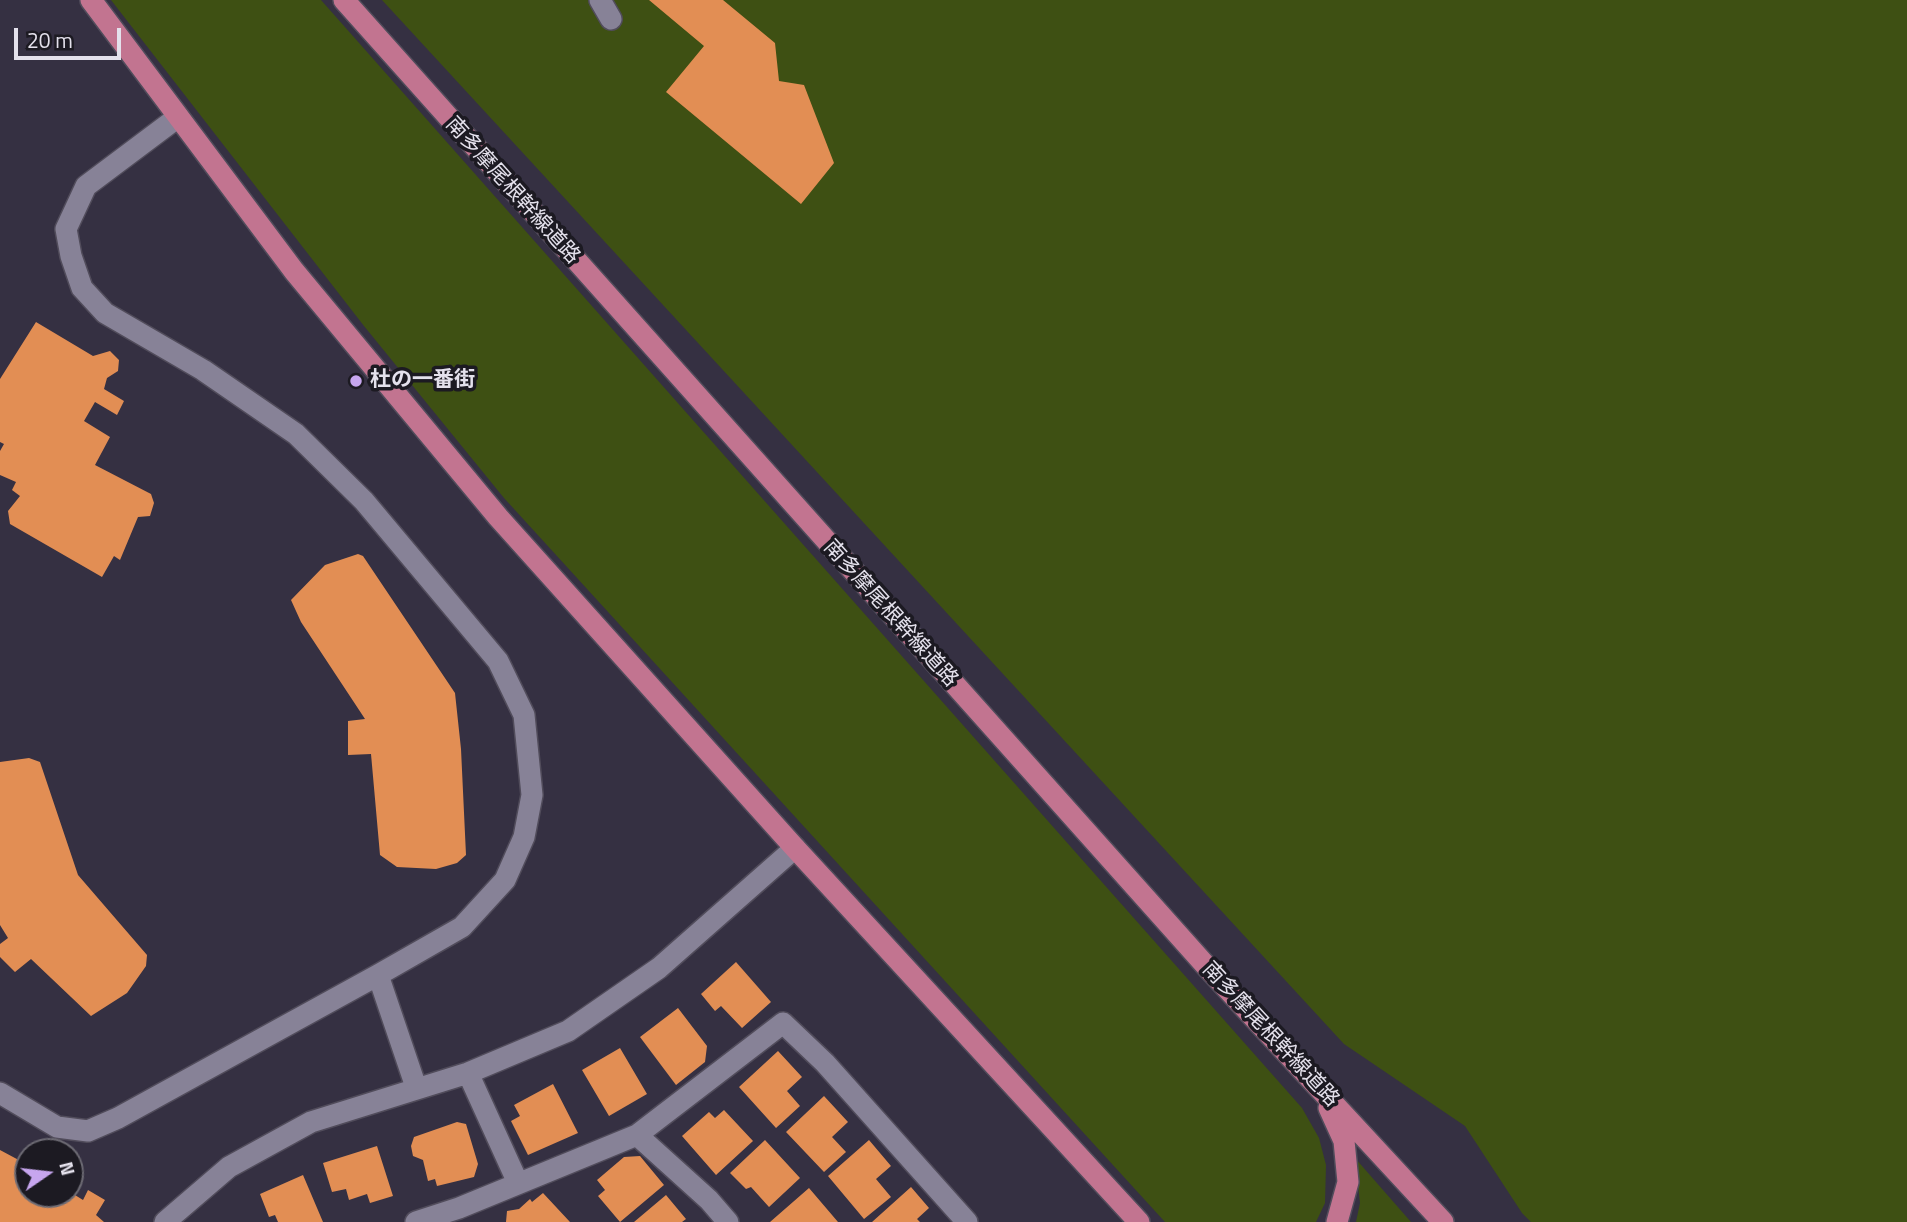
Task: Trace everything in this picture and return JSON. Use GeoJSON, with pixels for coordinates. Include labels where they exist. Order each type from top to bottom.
{"type":"FeatureCollection","features":[{"type":"Feature","properties":{"kind":"main road"},"geometry":{"type":"LineString","coordinates":[[91,0],[294,271],[498,517],[795,848],[1139,1222]]}},
{"type":"Feature","properties":{"kind":"main road","name":"南多摩尾根幹線道路"},"geometry":{"type":"LineString","coordinates":[[344,0],[668,366],[1443,1222]]}},
{"type":"Feature","properties":{"kind":"main road"},"geometry":{"type":"LineString","coordinates":[[1321,1090],[1344,1140],[1348,1182],[1337,1222]]}},
{"type":"Feature","properties":{"kind":"street"},"geometry":{"type":"LineString","coordinates":[[600,0],[611,19]]}},
{"type":"Feature","properties":{"kind":"street"},"geometry":{"type":"LineString","coordinates":[[0,1093],[57,1126],[88,1131],[118,1118],[378,975],[462,927],[505,880],[524,837],[533,790],[524,715],[498,661],[364,501],[296,434],[203,370],[105,313],[82,288],[71,256],[66,229],[86,186],[178,117]]}},
{"type":"Feature","properties":{"kind":"street"},"geometry":{"type":"LineString","coordinates":[[165,1222],[229,1167],[311,1122],[416,1087],[468,1073],[568,1031],[659,968],[795,848]]}},
{"type":"Feature","properties":{"kind":"street"},"geometry":{"type":"LineString","coordinates":[[378,975],[416,1087]]}},
{"type":"Feature","properties":{"kind":"street"},"geometry":{"type":"LineString","coordinates":[[416,1222],[466,1215],[518,1183],[637,1135],[783,1023],[825,1063],[967,1222]]}},
{"type":"Feature","properties":{"kind":"street"},"geometry":{"type":"LineString","coordinates":[[468,1073],[518,1183]]}},
{"type":"Feature","properties":{"kind":"street"},"geometry":{"type":"LineString","coordinates":[[637,1135],[709,1200],[728,1222]]}},
{"type":"Feature","properties":{"kind":"green space"},"geometry":{"type":"Polygon","coordinates":[[[111,0],[321,0],[1302,1108],[1319,1138],[1326,1165],[1325,1203],[1316,1222],[1165,1222],[504,498],[364,326],[111,0]]]}},
{"type":"Feature","properties":{"kind":"green space"},"geometry":{"type":"Polygon","coordinates":[[[382,0],[1907,0],[1907,1222],[1531,1222],[1522,1213],[1465,1126],[1344,1044],[382,0]]]}},
{"type":"Feature","properties":{"kind":"green space"},"geometry":{"type":"Polygon","coordinates":[[[1355,1158],[1411,1222],[1356,1222],[1360,1203],[1355,1158]]]}},
{"type":"Feature","properties":{"kind":"building"},"geometry":{"type":"Polygon","coordinates":[[[649,0],[723,0],[775,43],[779,81],[804,85],[834,163],[801,204],[666,92],[704,46],[649,0]]]}},
{"type":"Feature","properties":{"kind":"building"},"geometry":{"type":"Polygon","coordinates":[[[36,322],[93,356],[110,351],[119,360],[118,371],[107,378],[104,389],[124,401],[117,415],[95,402],[84,421],[110,437],[95,465],[151,494],[154,503],[150,516],[138,517],[120,560],[114,556],[102,577],[10,524],[8,511],[20,496],[12,490],[16,482],[0,475],[0,451],[4,444],[0,442],[0,379],[36,322]]]}},
{"type":"Feature","properties":{"kind":"building"},"geometry":{"type":"Polygon","coordinates":[[[358,554],[363,556],[455,693],[461,749],[466,855],[457,863],[436,869],[397,867],[380,855],[371,754],[348,755],[348,721],[365,719],[301,622],[291,600],[325,565],[358,554]]]}},
{"type":"Feature","properties":{"kind":"building"},"geometry":{"type":"Polygon","coordinates":[[[29,758],[40,762],[78,875],[147,955],[146,966],[127,993],[91,1016],[31,959],[15,972],[0,957],[0,944],[8,938],[0,925],[0,762],[29,758]]]}},
{"type":"Feature","properties":{"kind":"building"},"geometry":{"type":"Polygon","coordinates":[[[736,962],[771,1002],[742,1028],[721,1006],[715,1011],[701,994],[736,962]]]}},
{"type":"Feature","properties":{"kind":"building"},"geometry":{"type":"Polygon","coordinates":[[[678,1008],[707,1046],[705,1062],[676,1085],[640,1037],[678,1008]]]}},
{"type":"Feature","properties":{"kind":"building"},"geometry":{"type":"Polygon","coordinates":[[[620,1048],[647,1094],[609,1116],[582,1070],[620,1048]]]}},
{"type":"Feature","properties":{"kind":"building"},"geometry":{"type":"Polygon","coordinates":[[[778,1051],[802,1077],[787,1091],[800,1106],[776,1128],[739,1087],[778,1051]]]}},
{"type":"Feature","properties":{"kind":"building"},"geometry":{"type":"Polygon","coordinates":[[[553,1084],[578,1133],[528,1155],[511,1121],[520,1116],[514,1105],[553,1084]]]}},
{"type":"Feature","properties":{"kind":"building"},"geometry":{"type":"Polygon","coordinates":[[[824,1096],[848,1122],[832,1137],[846,1152],[824,1172],[786,1132],[824,1096]]]}},
{"type":"Feature","properties":{"kind":"building"},"geometry":{"type":"Polygon","coordinates":[[[724,1110],[753,1141],[716,1175],[682,1136],[709,1112],[715,1118],[724,1110]]]}},
{"type":"Feature","properties":{"kind":"building"},"geometry":{"type":"Polygon","coordinates":[[[457,1122],[466,1124],[478,1164],[474,1177],[437,1186],[435,1179],[428,1181],[423,1160],[413,1156],[411,1146],[414,1137],[457,1122]]]}},
{"type":"Feature","properties":{"kind":"building"},"geometry":{"type":"Polygon","coordinates":[[[765,1140],[800,1178],[769,1207],[751,1187],[746,1189],[730,1173],[765,1140]]]}},
{"type":"Feature","properties":{"kind":"building"},"geometry":{"type":"Polygon","coordinates":[[[869,1140],[891,1166],[876,1179],[891,1197],[864,1219],[828,1176],[869,1140]]]}},
{"type":"Feature","properties":{"kind":"building"},"geometry":{"type":"Polygon","coordinates":[[[377,1146],[393,1196],[370,1203],[367,1194],[349,1200],[346,1189],[332,1192],[323,1163],[377,1146]]]}},
{"type":"Feature","properties":{"kind":"building"},"geometry":{"type":"Polygon","coordinates":[[[0,1150],[14,1158],[14,1208],[84,1208],[84,1198],[88,1190],[105,1200],[96,1215],[104,1222],[0,1222],[0,1150]]]}},
{"type":"Feature","properties":{"kind":"building"},"geometry":{"type":"Polygon","coordinates":[[[640,1156],[664,1185],[620,1222],[598,1196],[605,1190],[597,1180],[624,1157],[640,1156]]]}},
{"type":"Feature","properties":{"kind":"building"},"geometry":{"type":"Polygon","coordinates":[[[303,1175],[323,1222],[278,1222],[275,1215],[269,1217],[260,1194],[303,1175]]]}},
{"type":"Feature","properties":{"kind":"building"},"geometry":{"type":"Polygon","coordinates":[[[911,1187],[929,1208],[917,1219],[920,1222],[872,1222],[911,1187]]]}},
{"type":"Feature","properties":{"kind":"building"},"geometry":{"type":"Polygon","coordinates":[[[809,1188],[838,1222],[770,1222],[809,1188]]]}},
{"type":"Feature","properties":{"kind":"building"},"geometry":{"type":"Polygon","coordinates":[[[543,1193],[570,1222],[506,1222],[507,1211],[519,1209],[530,1199],[532,1202],[543,1193]]]}},
{"type":"Feature","properties":{"kind":"building"},"geometry":{"type":"Polygon","coordinates":[[[666,1195],[686,1219],[682,1222],[634,1222],[666,1195]]]}},
{"type":"Feature","properties":{"kind":"place","name":"杜の一番街"},"geometry":{"type":"Point","coordinates":[356,381]}}]}
